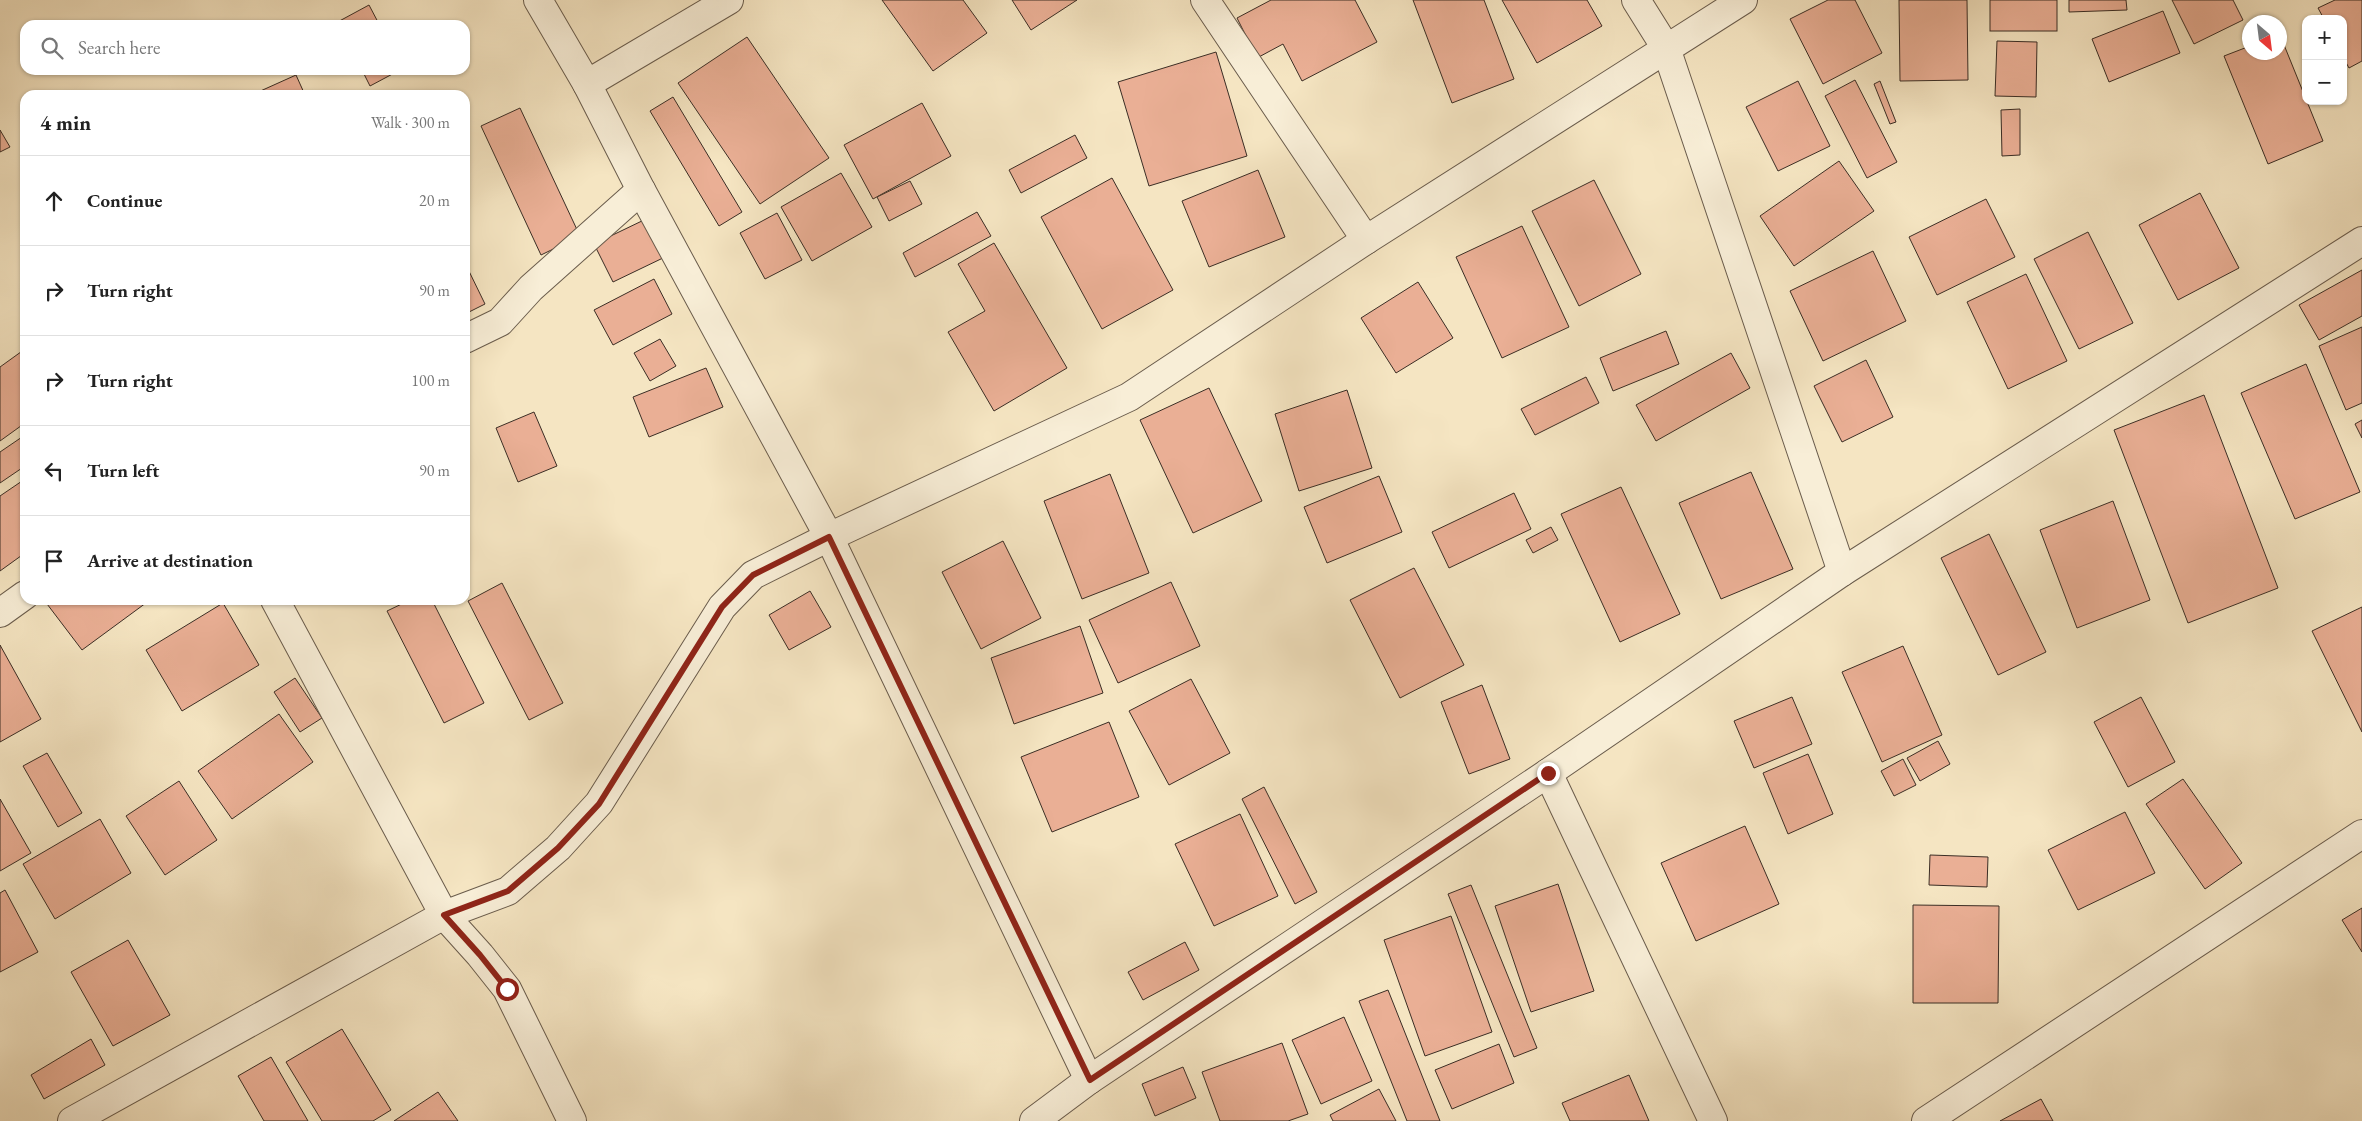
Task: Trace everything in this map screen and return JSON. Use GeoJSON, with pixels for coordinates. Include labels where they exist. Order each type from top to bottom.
{"type":"FeatureCollection","features":[{"type":"Feature","properties":{"kind":"street"},"geometry":{"type":"LineString","coordinates":[[538,0],[587,84],[641,190],[829,537],[1090,1080]]}},
{"type":"Feature","properties":{"kind":"street"},"geometry":{"type":"LineString","coordinates":[[587,84],[729,0]]}},
{"type":"Feature","properties":{"kind":"street"},"geometry":{"type":"LineString","coordinates":[[1205,0],[1366,240]]}},
{"type":"Feature","properties":{"kind":"street"},"geometry":{"type":"LineString","coordinates":[[1636,0],[1666,48],[1842,572]]}},
{"type":"Feature","properties":{"kind":"street"},"geometry":{"type":"LineString","coordinates":[[72,1121],[444,915],[508,891],[558,848],[599,804],[722,607],[753,575],[829,537],[1129,397],[1366,240],[1743,0]]}},
{"type":"Feature","properties":{"kind":"street"},"geometry":{"type":"LineString","coordinates":[[470,337],[500,322],[532,288],[641,190]]}},
{"type":"Feature","properties":{"kind":"street"},"geometry":{"type":"LineString","coordinates":[[1034,1121],[1090,1080],[1548,773],[1842,572],[2362,241]]}},
{"type":"Feature","properties":{"kind":"street"},"geometry":{"type":"LineString","coordinates":[[0,613],[20,599]]}},
{"type":"Feature","properties":{"kind":"street"},"geometry":{"type":"LineString","coordinates":[[278,605],[444,915],[507,989],[572,1121]]}},
{"type":"Feature","properties":{"kind":"street"},"geometry":{"type":"LineString","coordinates":[[1548,773],[1713,1121]]}},
{"type":"Feature","properties":{"kind":"street"},"geometry":{"type":"LineString","coordinates":[[1926,1121],[2362,834]]}},
{"type":"Feature","properties":{"kind":"building"},"geometry":{"type":"Polygon","coordinates":[[[882,0],[963,0],[987,33],[933,71],[882,0]]]}},
{"type":"Feature","properties":{"kind":"building"},"geometry":{"type":"Polygon","coordinates":[[[1012,0],[1077,0],[1031,30],[1012,0]]]}},
{"type":"Feature","properties":{"kind":"building"},"geometry":{"type":"Polygon","coordinates":[[[1271,0],[1355,0],[1377,42],[1302,81],[1283,44],[1257,58],[1237,18],[1271,0]]]}},
{"type":"Feature","properties":{"kind":"building"},"geometry":{"type":"Polygon","coordinates":[[[1413,0],[1484,0],[1514,79],[1452,103],[1413,0]]]}},
{"type":"Feature","properties":{"kind":"building"},"geometry":{"type":"Polygon","coordinates":[[[1502,0],[1587,0],[1602,26],[1537,63],[1502,0]]]}},
{"type":"Feature","properties":{"kind":"building"},"geometry":{"type":"Polygon","coordinates":[[[1828,0],[1855,0],[1882,53],[1823,84],[1790,19],[1828,0]]]}},
{"type":"Feature","properties":{"kind":"building"},"geometry":{"type":"Polygon","coordinates":[[[1899,0],[1967,0],[1968,80],[1900,81],[1899,0]]]}},
{"type":"Feature","properties":{"kind":"building"},"geometry":{"type":"Polygon","coordinates":[[[1990,0],[2057,0],[2057,31],[1990,31],[1990,0]]]}},
{"type":"Feature","properties":{"kind":"building"},"geometry":{"type":"Polygon","coordinates":[[[2069,0],[2126,0],[2127,10],[2069,12],[2069,0]]]}},
{"type":"Feature","properties":{"kind":"building"},"geometry":{"type":"Polygon","coordinates":[[[2172,0],[2233,0],[2242,20],[2194,44],[2172,0]]]}},
{"type":"Feature","properties":{"kind":"building"},"geometry":{"type":"Polygon","coordinates":[[[2335,0],[2362,0],[2362,61],[2349,68],[2347,64],[2347,15],[2322,15],[2318,8],[2335,0]]]}},
{"type":"Feature","properties":{"kind":"building"},"geometry":{"type":"Polygon","coordinates":[[[369,5],[377,20],[341,20],[369,5]]]}},
{"type":"Feature","properties":{"kind":"building"},"geometry":{"type":"Polygon","coordinates":[[[2163,11],[2180,53],[2109,82],[2092,39],[2163,11]]]}},
{"type":"Feature","properties":{"kind":"building"},"geometry":{"type":"Polygon","coordinates":[[[747,37],[829,158],[760,204],[678,83],[747,37]]]}},
{"type":"Feature","properties":{"kind":"building"},"geometry":{"type":"Polygon","coordinates":[[[1997,41],[2037,42],[2036,97],[1995,96],[1997,41]]]}},
{"type":"Feature","properties":{"kind":"building"},"geometry":{"type":"Polygon","coordinates":[[[2242,49],[2242,60],[2287,60],[2287,52],[2302,89],[2302,105],[2308,105],[2323,141],[2268,164],[2224,56],[2242,49]]]}},
{"type":"Feature","properties":{"kind":"building"},"geometry":{"type":"Polygon","coordinates":[[[1216,52],[1247,156],[1149,186],[1118,82],[1216,52]]]}},
{"type":"Feature","properties":{"kind":"building"},"geometry":{"type":"Polygon","coordinates":[[[296,75],[303,90],[263,90],[296,75]]]}},
{"type":"Feature","properties":{"kind":"building"},"geometry":{"type":"Polygon","coordinates":[[[364,75],[391,75],[370,86],[364,75]]]}},
{"type":"Feature","properties":{"kind":"building"},"geometry":{"type":"Polygon","coordinates":[[[1855,80],[1897,162],[1867,178],[1825,96],[1855,80]]]}},
{"type":"Feature","properties":{"kind":"building"},"geometry":{"type":"Polygon","coordinates":[[[1798,81],[1830,146],[1778,171],[1746,107],[1798,81]]]}},
{"type":"Feature","properties":{"kind":"building"},"geometry":{"type":"Polygon","coordinates":[[[1880,81],[1896,122],[1890,124],[1874,84],[1880,81]]]}},
{"type":"Feature","properties":{"kind":"building"},"geometry":{"type":"Polygon","coordinates":[[[673,97],[742,212],[719,226],[650,111],[673,97]]]}},
{"type":"Feature","properties":{"kind":"building"},"geometry":{"type":"Polygon","coordinates":[[[922,103],[951,156],[873,199],[844,145],[922,103]]]}},
{"type":"Feature","properties":{"kind":"building"},"geometry":{"type":"Polygon","coordinates":[[[520,108],[580,236],[541,255],[481,126],[520,108]]]}},
{"type":"Feature","properties":{"kind":"building"},"geometry":{"type":"Polygon","coordinates":[[[2020,109],[2020,155],[2002,156],[2001,110],[2020,109]]]}},
{"type":"Feature","properties":{"kind":"building"},"geometry":{"type":"Polygon","coordinates":[[[0,130],[10,147],[0,152],[0,130]]]}},
{"type":"Feature","properties":{"kind":"building"},"geometry":{"type":"Polygon","coordinates":[[[1075,135],[1087,158],[1021,193],[1009,170],[1075,135]]]}},
{"type":"Feature","properties":{"kind":"building"},"geometry":{"type":"Polygon","coordinates":[[[1839,161],[1874,211],[1794,266],[1760,216],[1839,161]]]}},
{"type":"Feature","properties":{"kind":"building"},"geometry":{"type":"Polygon","coordinates":[[[1258,170],[1285,237],[1209,267],[1182,201],[1258,170]]]}},
{"type":"Feature","properties":{"kind":"building"},"geometry":{"type":"Polygon","coordinates":[[[841,173],[872,227],[812,261],[781,207],[841,173]]]}},
{"type":"Feature","properties":{"kind":"building"},"geometry":{"type":"Polygon","coordinates":[[[1112,178],[1173,290],[1102,329],[1041,217],[1112,178]]]}},
{"type":"Feature","properties":{"kind":"building"},"geometry":{"type":"Polygon","coordinates":[[[1594,180],[1641,274],[1579,306],[1532,211],[1594,180]]]}},
{"type":"Feature","properties":{"kind":"building"},"geometry":{"type":"Polygon","coordinates":[[[910,181],[922,204],[889,221],[877,197],[910,181]]]}},
{"type":"Feature","properties":{"kind":"building"},"geometry":{"type":"Polygon","coordinates":[[[2200,193],[2239,268],[2178,300],[2139,225],[2200,193]]]}},
{"type":"Feature","properties":{"kind":"building"},"geometry":{"type":"Polygon","coordinates":[[[1986,199],[2015,257],[1937,295],[1909,237],[1986,199]]]}},
{"type":"Feature","properties":{"kind":"building"},"geometry":{"type":"Polygon","coordinates":[[[977,212],[991,236],[915,277],[903,253],[977,212]]]}},
{"type":"Feature","properties":{"kind":"building"},"geometry":{"type":"Polygon","coordinates":[[[777,213],[802,260],[765,279],[740,233],[777,213]]]}},
{"type":"Feature","properties":{"kind":"building"},"geometry":{"type":"Polygon","coordinates":[[[646,219],[665,257],[613,282],[594,244],[646,219]]]}},
{"type":"Feature","properties":{"kind":"building"},"geometry":{"type":"Polygon","coordinates":[[[1522,226],[1569,327],[1502,358],[1456,257],[1522,226]]]}},
{"type":"Feature","properties":{"kind":"building"},"geometry":{"type":"Polygon","coordinates":[[[2088,232],[2133,323],[2079,349],[2034,259],[2088,232]]]}},
{"type":"Feature","properties":{"kind":"building"},"geometry":{"type":"Polygon","coordinates":[[[994,243],[1067,368],[994,411],[948,332],[985,311],[958,264],[994,243]]]}},
{"type":"Feature","properties":{"kind":"building"},"geometry":{"type":"Polygon","coordinates":[[[1873,251],[1906,321],[1823,361],[1790,291],[1873,251]]]}},
{"type":"Feature","properties":{"kind":"building"},"geometry":{"type":"Polygon","coordinates":[[[2362,270],[2362,316],[2319,340],[2299,305],[2362,270]]]}},
{"type":"Feature","properties":{"kind":"building"},"geometry":{"type":"Polygon","coordinates":[[[470,273],[485,304],[470,312],[470,273]]]}},
{"type":"Feature","properties":{"kind":"building"},"geometry":{"type":"Polygon","coordinates":[[[2026,274],[2067,361],[2008,389],[1967,302],[2026,274]]]}},
{"type":"Feature","properties":{"kind":"building"},"geometry":{"type":"Polygon","coordinates":[[[654,279],[672,314],[613,345],[594,310],[654,279]]]}},
{"type":"Feature","properties":{"kind":"building"},"geometry":{"type":"Polygon","coordinates":[[[1418,282],[1453,338],[1396,373],[1361,318],[1418,282]]]}},
{"type":"Feature","properties":{"kind":"building"},"geometry":{"type":"Polygon","coordinates":[[[2362,327],[2362,403],[2346,410],[2319,346],[2362,327]]]}},
{"type":"Feature","properties":{"kind":"building"},"geometry":{"type":"Polygon","coordinates":[[[1666,331],[1679,364],[1613,391],[1600,358],[1666,331]]]}},
{"type":"Feature","properties":{"kind":"building"},"geometry":{"type":"Polygon","coordinates":[[[660,339],[676,366],[650,381],[634,353],[660,339]]]}},
{"type":"Feature","properties":{"kind":"building"},"geometry":{"type":"Polygon","coordinates":[[[20,353],[20,427],[0,441],[0,367],[20,353]]]}},
{"type":"Feature","properties":{"kind":"building"},"geometry":{"type":"Polygon","coordinates":[[[1731,353],[1750,388],[1656,441],[1636,405],[1731,353]]]}},
{"type":"Feature","properties":{"kind":"building"},"geometry":{"type":"Polygon","coordinates":[[[1866,360],[1893,417],[1842,442],[1814,386],[1866,360]]]}},
{"type":"Feature","properties":{"kind":"building"},"geometry":{"type":"Polygon","coordinates":[[[2306,364],[2360,492],[2295,519],[2241,393],[2306,364]]]}},
{"type":"Feature","properties":{"kind":"building"},"geometry":{"type":"Polygon","coordinates":[[[706,368],[723,407],[649,437],[633,397],[706,368]]]}},
{"type":"Feature","properties":{"kind":"building"},"geometry":{"type":"Polygon","coordinates":[[[1586,377],[1599,403],[1535,435],[1521,409],[1586,377]]]}},
{"type":"Feature","properties":{"kind":"building"},"geometry":{"type":"Polygon","coordinates":[[[1209,388],[1262,501],[1193,533],[1140,420],[1209,388]]]}},
{"type":"Feature","properties":{"kind":"building"},"geometry":{"type":"Polygon","coordinates":[[[1347,390],[1372,468],[1299,491],[1275,414],[1347,390]]]}},
{"type":"Feature","properties":{"kind":"building"},"geometry":{"type":"Polygon","coordinates":[[[2204,395],[2278,588],[2188,623],[2114,430],[2204,395]]]}},
{"type":"Feature","properties":{"kind":"building"},"geometry":{"type":"Polygon","coordinates":[[[534,412],[557,466],[518,482],[496,428],[534,412]]]}},
{"type":"Feature","properties":{"kind":"building"},"geometry":{"type":"Polygon","coordinates":[[[2362,420],[2362,438],[2355,424],[2362,420]]]}},
{"type":"Feature","properties":{"kind":"building"},"geometry":{"type":"Polygon","coordinates":[[[20,438],[20,469],[0,483],[0,452],[20,438]]]}},
{"type":"Feature","properties":{"kind":"building"},"geometry":{"type":"Polygon","coordinates":[[[1751,472],[1793,569],[1721,599],[1679,503],[1751,472]]]}},
{"type":"Feature","properties":{"kind":"building"},"geometry":{"type":"Polygon","coordinates":[[[1110,474],[1149,573],[1082,599],[1044,501],[1110,474]]]}},
{"type":"Feature","properties":{"kind":"building"},"geometry":{"type":"Polygon","coordinates":[[[1379,476],[1402,532],[1327,563],[1304,507],[1379,476]]]}},
{"type":"Feature","properties":{"kind":"building"},"geometry":{"type":"Polygon","coordinates":[[[20,482],[20,557],[0,571],[0,496],[20,482]]]}},
{"type":"Feature","properties":{"kind":"building"},"geometry":{"type":"Polygon","coordinates":[[[1621,487],[1680,614],[1620,642],[1561,514],[1621,487]]]}},
{"type":"Feature","properties":{"kind":"building"},"geometry":{"type":"Polygon","coordinates":[[[1514,493],[1531,529],[1449,568],[1432,532],[1514,493]]]}},
{"type":"Feature","properties":{"kind":"building"},"geometry":{"type":"Polygon","coordinates":[[[2113,501],[2150,600],[2077,628],[2040,530],[2113,501]]]}},
{"type":"Feature","properties":{"kind":"building"},"geometry":{"type":"Polygon","coordinates":[[[1551,527],[1558,540],[1533,553],[1526,540],[1551,527]]]}},
{"type":"Feature","properties":{"kind":"building"},"geometry":{"type":"Polygon","coordinates":[[[1989,534],[2046,652],[1998,675],[1941,558],[1989,534]]]}},
{"type":"Feature","properties":{"kind":"building"},"geometry":{"type":"Polygon","coordinates":[[[1003,541],[1041,618],[981,649],[942,572],[1003,541]]]}},
{"type":"Feature","properties":{"kind":"building"},"geometry":{"type":"Polygon","coordinates":[[[1414,568],[1464,665],[1400,698],[1350,600],[1414,568]]]}},
{"type":"Feature","properties":{"kind":"building"},"geometry":{"type":"Polygon","coordinates":[[[1171,582],[1200,646],[1118,683],[1089,620],[1171,582]]]}},
{"type":"Feature","properties":{"kind":"building"},"geometry":{"type":"Polygon","coordinates":[[[502,583],[563,703],[529,720],[470,605],[470,600],[502,583]]]}},
{"type":"Feature","properties":{"kind":"building"},"geometry":{"type":"Polygon","coordinates":[[[810,591],[831,627],[789,650],[769,615],[810,591]]]}},
{"type":"Feature","properties":{"kind":"building"},"geometry":{"type":"Polygon","coordinates":[[[48,605],[143,605],[82,650],[48,605]]]}},
{"type":"Feature","properties":{"kind":"building"},"geometry":{"type":"Polygon","coordinates":[[[220,605],[224,605],[259,665],[182,711],[146,650],[220,605]]]}},
{"type":"Feature","properties":{"kind":"building"},"geometry":{"type":"Polygon","coordinates":[[[400,605],[435,605],[484,703],[444,723],[387,611],[400,605]]]}},
{"type":"Feature","properties":{"kind":"building"},"geometry":{"type":"Polygon","coordinates":[[[2362,607],[2362,732],[2312,631],[2362,607]]]}},
{"type":"Feature","properties":{"kind":"building"},"geometry":{"type":"Polygon","coordinates":[[[1080,626],[1103,693],[1014,724],[991,658],[1080,626]]]}},
{"type":"Feature","properties":{"kind":"building"},"geometry":{"type":"Polygon","coordinates":[[[0,645],[41,719],[0,742],[0,645]]]}},
{"type":"Feature","properties":{"kind":"building"},"geometry":{"type":"Polygon","coordinates":[[[1903,646],[1942,735],[1882,762],[1842,672],[1903,646]]]}},
{"type":"Feature","properties":{"kind":"building"},"geometry":{"type":"Polygon","coordinates":[[[295,678],[322,718],[300,732],[274,692],[295,678]]]}},
{"type":"Feature","properties":{"kind":"building"},"geometry":{"type":"Polygon","coordinates":[[[1191,679],[1230,753],[1169,785],[1129,711],[1191,679]]]}},
{"type":"Feature","properties":{"kind":"building"},"geometry":{"type":"Polygon","coordinates":[[[1482,685],[1510,759],[1469,774],[1441,702],[1482,685]]]}},
{"type":"Feature","properties":{"kind":"building"},"geometry":{"type":"Polygon","coordinates":[[[1792,697],[1812,744],[1754,768],[1734,721],[1792,697]]]}},
{"type":"Feature","properties":{"kind":"building"},"geometry":{"type":"Polygon","coordinates":[[[2141,697],[2175,762],[2128,787],[2094,722],[2141,697]]]}},
{"type":"Feature","properties":{"kind":"building"},"geometry":{"type":"Polygon","coordinates":[[[279,714],[313,762],[232,819],[198,771],[279,714]]]}},
{"type":"Feature","properties":{"kind":"building"},"geometry":{"type":"Polygon","coordinates":[[[1109,722],[1139,797],[1052,832],[1021,757],[1109,722]]]}},
{"type":"Feature","properties":{"kind":"building"},"geometry":{"type":"Polygon","coordinates":[[[1938,741],[1950,764],[1920,781],[1907,758],[1938,741]]]}},
{"type":"Feature","properties":{"kind":"building"},"geometry":{"type":"Polygon","coordinates":[[[47,753],[82,813],[58,827],[23,766],[47,753]]]}},
{"type":"Feature","properties":{"kind":"building"},"geometry":{"type":"Polygon","coordinates":[[[1808,754],[1833,814],[1788,834],[1763,773],[1808,754]]]}},
{"type":"Feature","properties":{"kind":"building"},"geometry":{"type":"Polygon","coordinates":[[[1903,759],[1916,785],[1894,796],[1881,771],[1903,759]]]}},
{"type":"Feature","properties":{"kind":"building"},"geometry":{"type":"Polygon","coordinates":[[[2183,779],[2242,863],[2205,889],[2146,804],[2183,779]]]}},
{"type":"Feature","properties":{"kind":"building"},"geometry":{"type":"Polygon","coordinates":[[[179,781],[217,840],[165,875],[126,816],[179,781]]]}},
{"type":"Feature","properties":{"kind":"building"},"geometry":{"type":"Polygon","coordinates":[[[1264,787],[1317,892],[1295,904],[1242,799],[1264,787]]]}},
{"type":"Feature","properties":{"kind":"building"},"geometry":{"type":"Polygon","coordinates":[[[0,799],[31,853],[0,871],[0,799]]]}},
{"type":"Feature","properties":{"kind":"building"},"geometry":{"type":"Polygon","coordinates":[[[2125,812],[2155,873],[2078,910],[2048,850],[2125,812]]]}},
{"type":"Feature","properties":{"kind":"building"},"geometry":{"type":"Polygon","coordinates":[[[1240,814],[1278,896],[1214,926],[1175,844],[1240,814]]]}},
{"type":"Feature","properties":{"kind":"building"},"geometry":{"type":"Polygon","coordinates":[[[100,819],[131,873],[55,919],[23,864],[100,819]]]}},
{"type":"Feature","properties":{"kind":"building"},"geometry":{"type":"Polygon","coordinates":[[[1745,826],[1779,904],[1696,941],[1661,863],[1745,826]]]}},
{"type":"Feature","properties":{"kind":"building"},"geometry":{"type":"Polygon","coordinates":[[[1930,855],[1988,857],[1987,887],[1929,885],[1930,855]]]}},
{"type":"Feature","properties":{"kind":"building"},"geometry":{"type":"Polygon","coordinates":[[[1558,884],[1594,991],[1531,1012],[1495,906],[1558,884]]]}},
{"type":"Feature","properties":{"kind":"building"},"geometry":{"type":"Polygon","coordinates":[[[1471,885],[1537,1048],[1514,1057],[1448,894],[1471,885]]]}},
{"type":"Feature","properties":{"kind":"building"},"geometry":{"type":"Polygon","coordinates":[[[5,890],[38,952],[0,972],[0,893],[5,890]]]}},
{"type":"Feature","properties":{"kind":"building"},"geometry":{"type":"Polygon","coordinates":[[[1913,905],[1999,906],[1998,1003],[1913,1003],[1913,905]]]}},
{"type":"Feature","properties":{"kind":"building"},"geometry":{"type":"Polygon","coordinates":[[[2362,908],[2362,952],[2342,920],[2362,908]]]}},
{"type":"Feature","properties":{"kind":"building"},"geometry":{"type":"Polygon","coordinates":[[[1451,916],[1492,1032],[1425,1056],[1384,940],[1451,916]]]}},
{"type":"Feature","properties":{"kind":"building"},"geometry":{"type":"Polygon","coordinates":[[[128,940],[170,1015],[113,1046],[71,972],[128,940]]]}},
{"type":"Feature","properties":{"kind":"building"},"geometry":{"type":"Polygon","coordinates":[[[1185,942],[1199,970],[1143,1000],[1128,972],[1185,942]]]}},
{"type":"Feature","properties":{"kind":"building"},"geometry":{"type":"Polygon","coordinates":[[[1388,990],[1440,1121],[1407,1121],[1359,1001],[1388,990]]]}},
{"type":"Feature","properties":{"kind":"building"},"geometry":{"type":"Polygon","coordinates":[[[1344,1017],[1372,1081],[1321,1104],[1292,1040],[1344,1017]]]}},
{"type":"Feature","properties":{"kind":"building"},"geometry":{"type":"Polygon","coordinates":[[[342,1029],[391,1110],[373,1121],[322,1121],[286,1062],[342,1029]]]}},
{"type":"Feature","properties":{"kind":"building"},"geometry":{"type":"Polygon","coordinates":[[[91,1039],[105,1065],[44,1099],[31,1075],[91,1039]]]}},
{"type":"Feature","properties":{"kind":"building"},"geometry":{"type":"Polygon","coordinates":[[[1282,1043],[1308,1114],[1288,1121],[1220,1121],[1202,1072],[1282,1043]]]}},
{"type":"Feature","properties":{"kind":"building"},"geometry":{"type":"Polygon","coordinates":[[[1499,1044],[1514,1083],[1452,1109],[1435,1070],[1499,1044]]]}},
{"type":"Feature","properties":{"kind":"building"},"geometry":{"type":"Polygon","coordinates":[[[271,1057],[308,1121],[264,1121],[238,1076],[271,1057]]]}},
{"type":"Feature","properties":{"kind":"building"},"geometry":{"type":"Polygon","coordinates":[[[1183,1067],[1196,1098],[1155,1116],[1142,1084],[1183,1067]]]}},
{"type":"Feature","properties":{"kind":"building"},"geometry":{"type":"Polygon","coordinates":[[[1629,1075],[1649,1121],[1570,1121],[1562,1103],[1629,1075]]]}},
{"type":"Feature","properties":{"kind":"building"},"geometry":{"type":"Polygon","coordinates":[[[1379,1089],[1396,1121],[1333,1121],[1330,1115],[1379,1089]]]}},
{"type":"Feature","properties":{"kind":"building"},"geometry":{"type":"Polygon","coordinates":[[[438,1092],[458,1121],[394,1121],[438,1092]]]}},
{"type":"Feature","properties":{"kind":"building"},"geometry":{"type":"Polygon","coordinates":[[[2041,1099],[2053,1121],[2000,1121],[2041,1099]]]}},
{"type":"Feature","properties":{"kind":"route"},"geometry":{"type":"LineString","coordinates":[[507,989],[444,915],[508,891],[558,848],[599,804],[648,729],[722,607],[753,575],[829,537],[1090,1080],[1548,773]]}}]}
